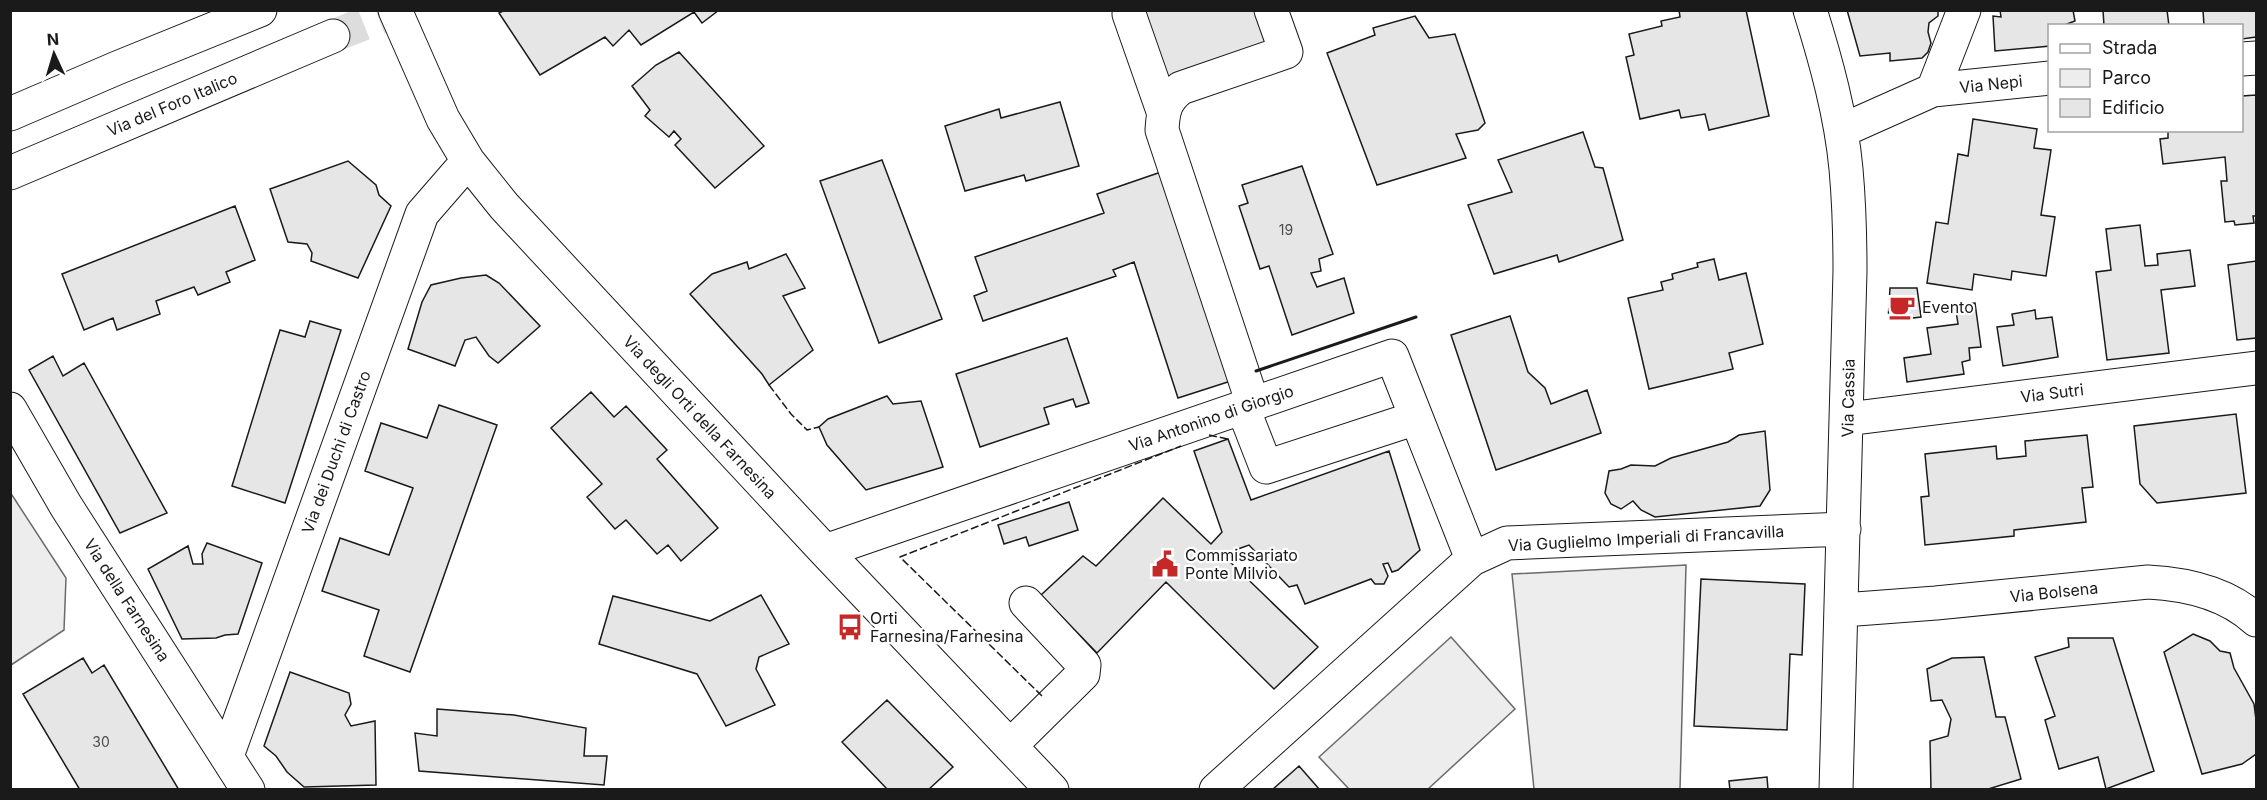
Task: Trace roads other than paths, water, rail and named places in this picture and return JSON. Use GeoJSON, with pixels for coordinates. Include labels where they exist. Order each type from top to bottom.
{"type":"FeatureCollection","features":[{"type":"Feature","properties":{"kind":"main road"},"geometry":{"type":"LineString","coordinates":[[10,114],[260,10]]}},
{"type":"Feature","properties":{"kind":"main road","name":"Via degli Orti della Farnesina"},"geometry":{"type":"LineString","coordinates":[[395,10],[443,119],[468,161],[504,206],[825,551],[1052,789]]}},
{"type":"Feature","properties":{"kind":"main road"},"geometry":{"type":"LineString","coordinates":[[1162,111],[1170,97],[1181,88],[1286,52],[1271,10]]}},
{"type":"Feature","properties":{"kind":"main road","name":"Via Cassia"},"geometry":{"type":"LineString","coordinates":[[1810,10],[1841,131],[1846,167],[1850,235],[1843,610],[1836,789]]}},
{"type":"Feature","properties":{"kind":"main road"},"geometry":{"type":"LineString","coordinates":[[1933,90],[1964,10]]}},
{"type":"Feature","properties":{"kind":"main road"},"geometry":{"type":"LineString","coordinates":[[1129,14],[1162,111],[1162,130],[1234,348],[1266,467],[1416,418]]}},
{"type":"Feature","properties":{"kind":"main road","name":"Via del Foro Italico"},"geometry":{"type":"LineString","coordinates":[[10,173],[333,36]]}},
{"type":"Feature","properties":{"kind":"main road","name":"Via Nepi"},"geometry":{"type":"LineString","coordinates":[[1841,131],[1933,90],[2048,78]]}},
{"type":"Feature","properties":{"kind":"main road","name":"Via dei Duchi di Castro"},"geometry":{"type":"LineString","coordinates":[[227,756],[422,214],[468,161]]}},
{"type":"Feature","properties":{"kind":"main road","name":"Via Antonino di Giorgio"},"geometry":{"type":"LineString","coordinates":[[825,551],[1392,356],[1472,559]]}},
{"type":"Feature","properties":{"kind":"main road","name":"Via Sutri"},"geometry":{"type":"LineString","coordinates":[[1847,418],[2256,368]]}},
{"type":"Feature","properties":{"kind":"main road","name":"Via della Farnesina"},"geometry":{"type":"LineString","coordinates":[[10,409],[66,506],[248,789]]}},
{"type":"Feature","properties":{"kind":"main road","name":"Via Guglielmo Imperiali di Francavilla"},"geometry":{"type":"LineString","coordinates":[[1216,789],[1472,559],[1507,543],[1844,529]]}},
{"type":"Feature","properties":{"kind":"main road","name":"Via Bolsena"},"geometry":{"type":"LineString","coordinates":[[1843,610],[2148,582],[2181,585],[2212,593],[2233,603],[2256,620]]}},
{"type":"Feature","properties":{"kind":"main road"},"geometry":{"type":"LineString","coordinates":[[1010,746],[1083,674],[1085,669],[1084,665],[1026,603]]}},
{"type":"Feature","properties":{"kind":"tunnel"},"geometry":{"type":"LineString","coordinates":[[333,36],[399,10]]}},
{"type":"Feature","properties":{"kind":"place","name":"Evento"},"geometry":{"type":"Point","coordinates":[1902,307]}},
{"type":"Feature","properties":{"kind":"place","name":"Commissariato Ponte Milvio"},"geometry":{"type":"Point","coordinates":[1165,564]}},
{"type":"Feature","properties":{"kind":"place","name":"Orti Farnesina/Farnesina"},"geometry":{"type":"Point","coordinates":[850,627]}}]}
